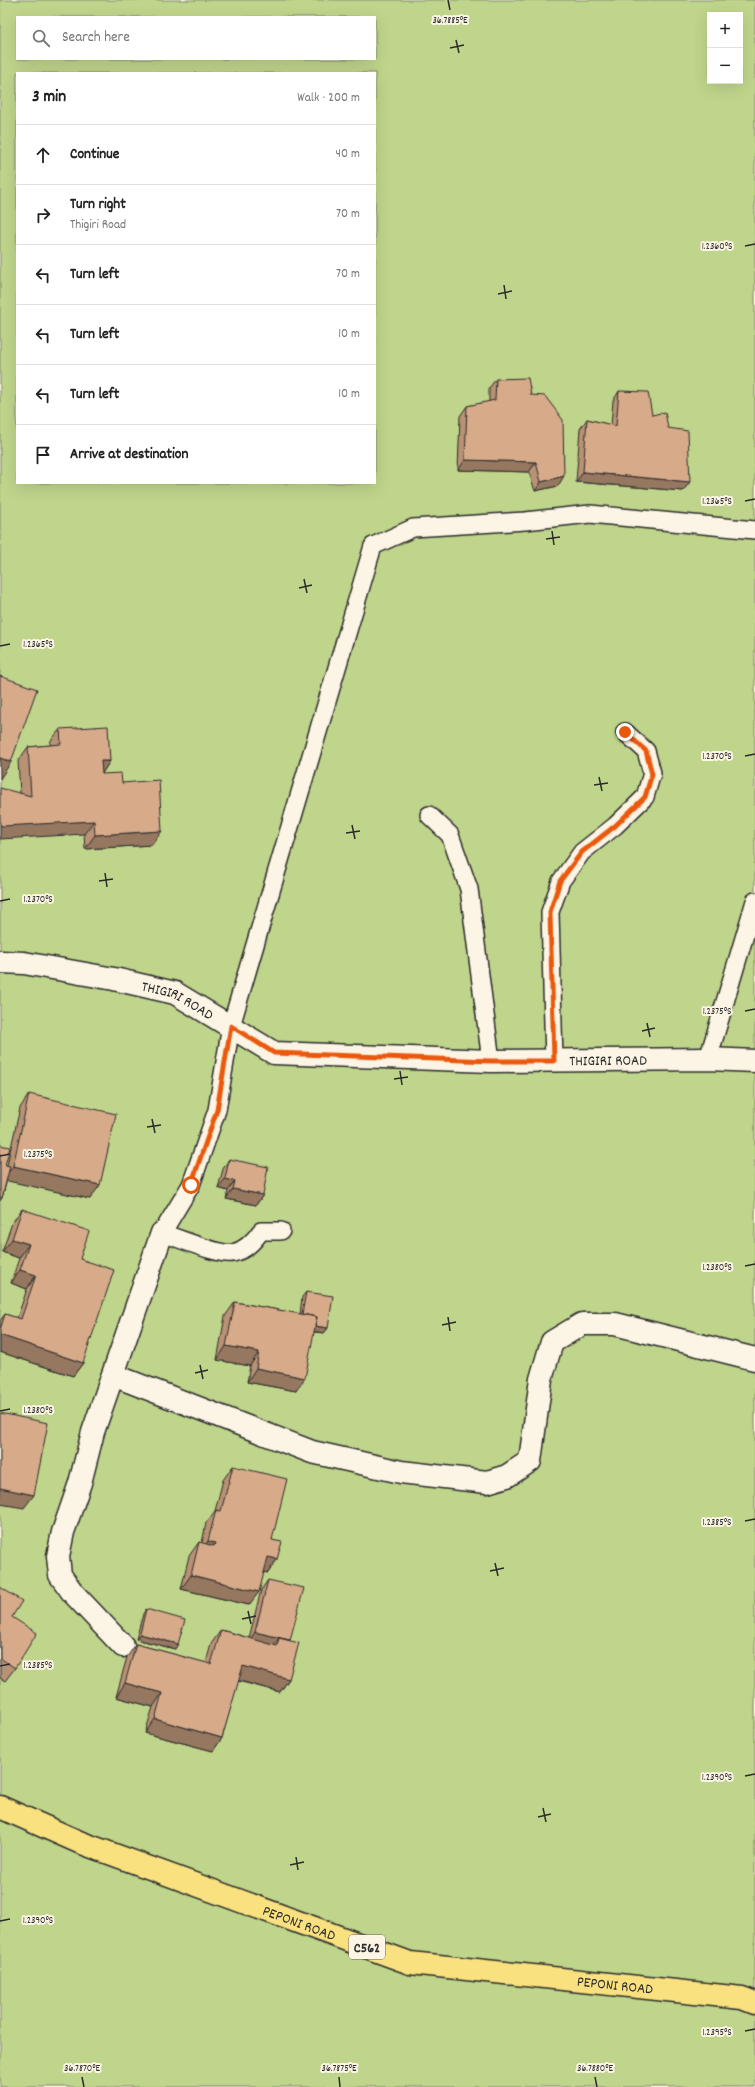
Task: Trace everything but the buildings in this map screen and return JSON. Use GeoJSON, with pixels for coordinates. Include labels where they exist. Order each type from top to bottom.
{"type":"FeatureCollection","features":[{"type":"Feature","properties":{"kind":"main road","name":"PEPONI ROAD"},"geometry":{"type":"LineString","coordinates":[[0,1807],[79,1842],[410,1963],[751,1999]]}},
{"type":"Feature","properties":{"kind":"street","name":"THIGIRI ROAD"},"geometry":{"type":"LineString","coordinates":[[0,962],[24,963],[114,979],[175,993],[274,1053],[491,1061],[755,1060]]}},
{"type":"Feature","properties":{"kind":"street"},"geometry":{"type":"LineString","coordinates":[[123,1646],[73,1593],[60,1575],[58,1556],[63,1532],[80,1483],[93,1432],[162,1233]]}},
{"type":"Feature","properties":{"kind":"street"},"geometry":{"type":"LineString","coordinates":[[113,1375],[312,1452],[401,1472],[487,1482],[507,1476],[530,1462],[541,1379],[552,1342],[582,1324],[615,1324],[755,1359]]}},
{"type":"Feature","properties":{"kind":"lane"},"geometry":{"type":"LineString","coordinates":[[282,1231],[261,1231],[253,1243],[232,1253],[209,1249],[162,1233],[191,1185],[217,1110],[231,1026],[373,546],[413,528],[525,521],[590,514],[755,530]]}},
{"type":"Feature","properties":{"kind":"lane"},"geometry":{"type":"LineString","coordinates":[[554,1061],[550,912],[560,881],[582,852],[615,826],[645,797],[652,774],[646,751],[625,732]]}},
{"type":"Feature","properties":{"kind":"lane"},"geometry":{"type":"LineString","coordinates":[[429,815],[450,835],[469,889],[491,1061]]}},
{"type":"Feature","properties":{"kind":"lane"},"geometry":{"type":"LineString","coordinates":[[708,1059],[755,901]]}},
{"type":"Feature","properties":{"kind":"green space"},"geometry":{"type":"Polygon","coordinates":[[[0,0],[755,0],[755,2087],[0,2087],[0,0]]]}},
{"type":"Feature","properties":{"kind":"route"},"geometry":{"type":"LineString","coordinates":[[191,1185],[217,1110],[231,1026],[274,1053],[346,1054],[491,1061],[554,1061],[550,912],[560,881],[582,852],[615,826],[645,797],[652,774],[646,751],[625,732]]}}]}
